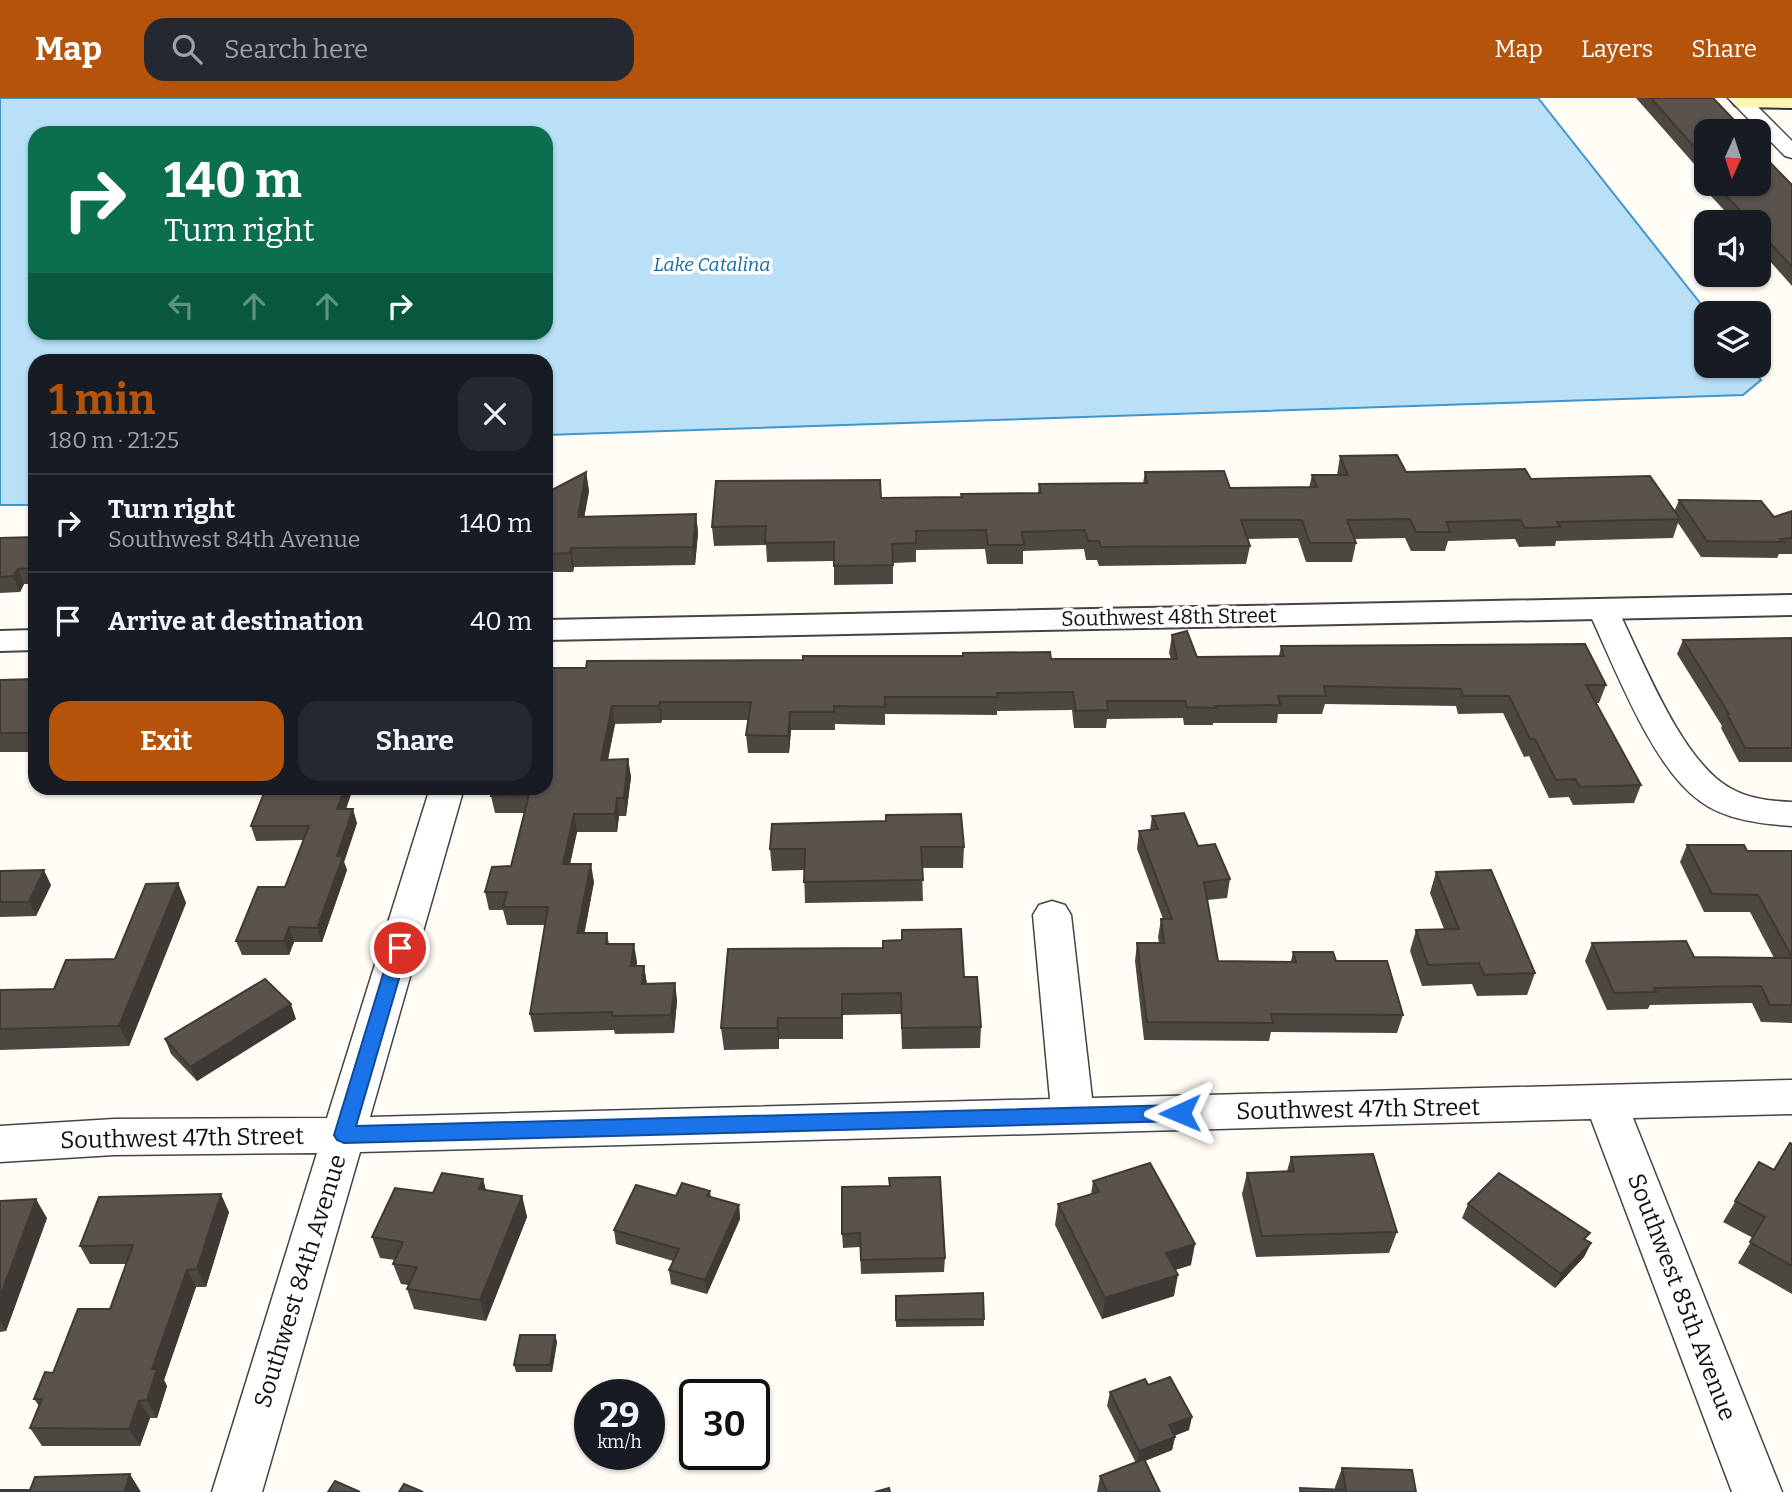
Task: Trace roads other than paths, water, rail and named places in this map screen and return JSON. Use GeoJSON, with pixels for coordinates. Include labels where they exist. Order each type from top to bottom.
{"type":"FeatureCollection","features":[{"type":"Feature","properties":{"kind":"main road"},"geometry":{"type":"LineString","coordinates":[[1740,100],[1792,102]]}},
{"type":"Feature","properties":{"kind":"main road"},"geometry":{"type":"LineString","coordinates":[[1767,100],[1792,124]]}},
{"type":"Feature","properties":{"kind":"street"},"geometry":{"type":"LineString","coordinates":[[1740,100],[1792,152]]}},
{"type":"Feature","properties":{"kind":"street","name":"Southwest 48th Street"},"geometry":{"type":"LineString","coordinates":[[553,630],[1792,605]]}},
{"type":"Feature","properties":{"kind":"street"},"geometry":{"type":"LineString","coordinates":[[1602,608],[1672,747],[1695,780],[1712,794],[1753,809],[1792,814]]}},
{"type":"Feature","properties":{"kind":"street"},"geometry":{"type":"LineString","coordinates":[[0,641],[28,640]]}},
{"type":"Feature","properties":{"kind":"street","name":"Southwest 84th Avenue"},"geometry":{"type":"LineString","coordinates":[[237,1492],[445,795]]}},
{"type":"Feature","properties":{"kind":"street"},"geometry":{"type":"LineString","coordinates":[[1052,915],[1073,1115]]}},
{"type":"Feature","properties":{"kind":"street","name":"Southwest 47th Street"},"geometry":{"type":"LineString","coordinates":[[0,1144],[114,1137],[344,1135],[1792,1097]]}},
{"type":"Feature","properties":{"kind":"street","name":"Southwest 85th Avenue"},"geometry":{"type":"LineString","coordinates":[[1606,1103],[1757,1492]]}},
{"type":"Feature","properties":{"kind":"water","name":"Lake Catalina"},"geometry":{"type":"Polygon","coordinates":[[[0,98],[1538,98],[1699,301],[1694,301],[1694,378],[1761,380],[1743,395],[553,435],[553,354],[28,354],[28,505],[0,505],[0,98]]]}}]}
